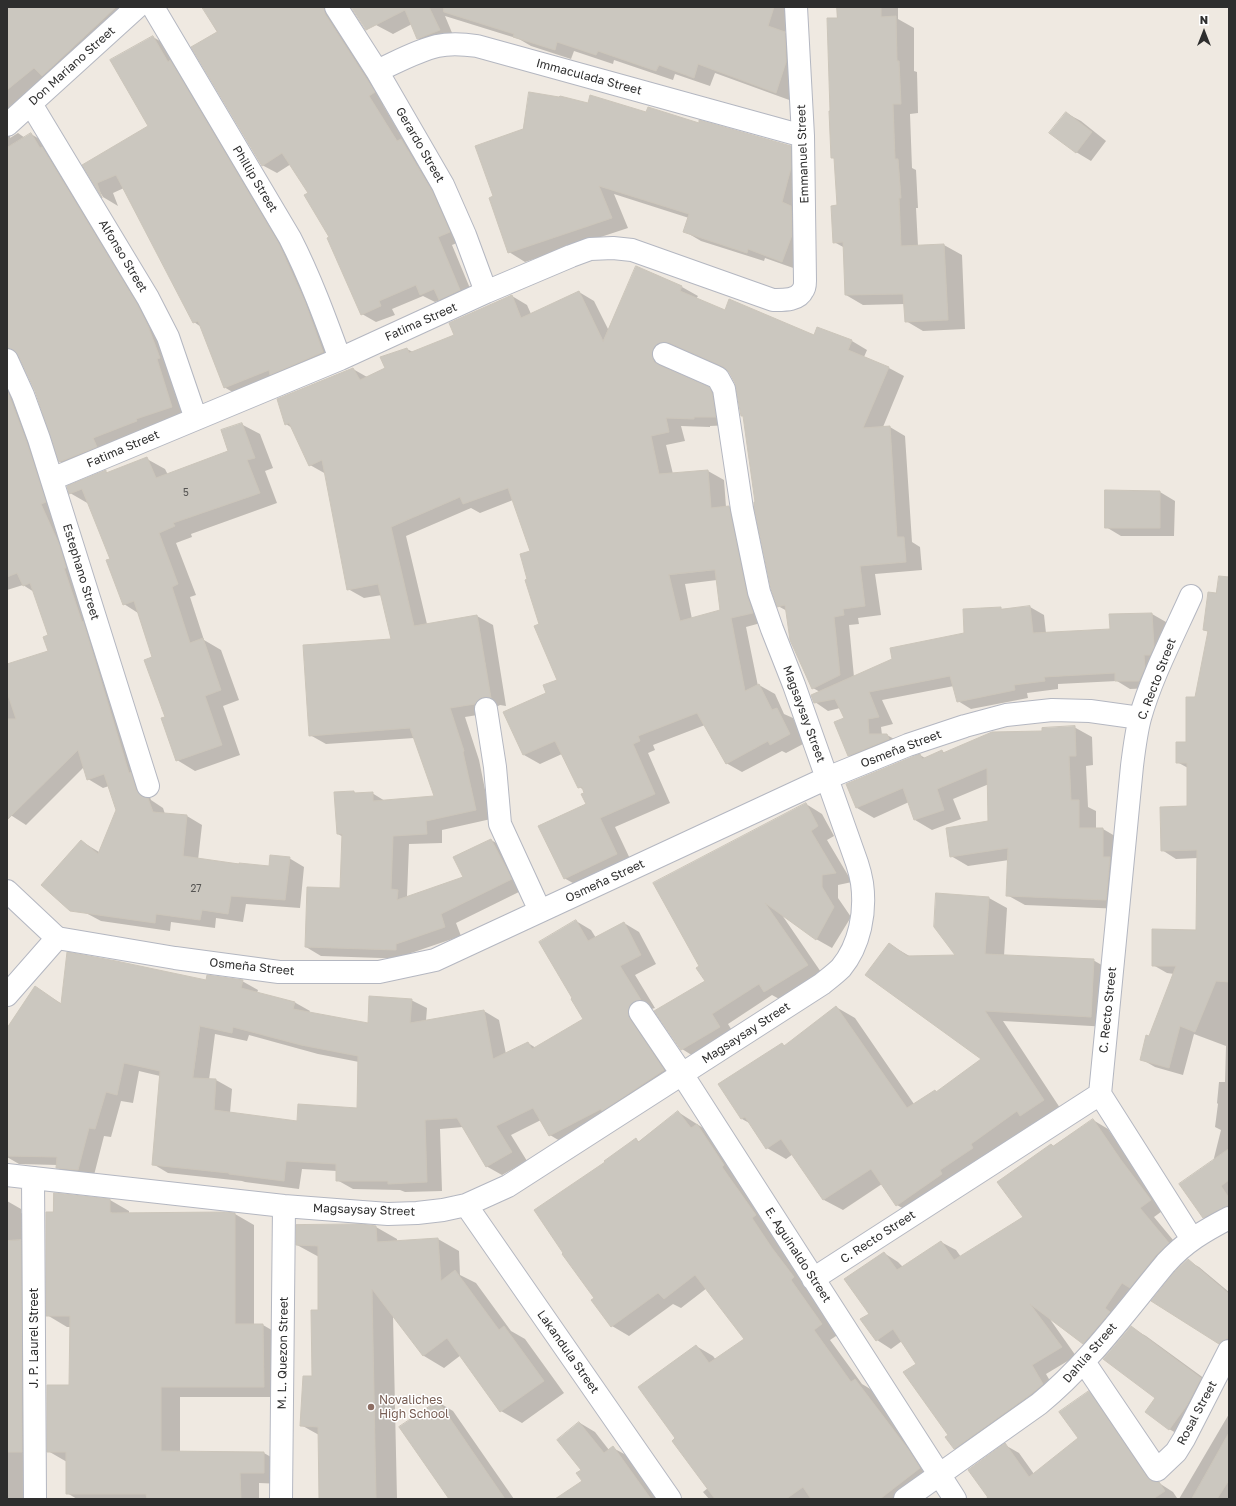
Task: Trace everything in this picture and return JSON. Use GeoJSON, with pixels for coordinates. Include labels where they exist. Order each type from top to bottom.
{"type":"FeatureCollection","features":[{"type":"Feature","properties":{"kind":"street","name":"Don Mariano Street"},"geometry":{"type":"LineString","coordinates":[[7,125],[137,7]]}},
{"type":"Feature","properties":{"kind":"street","name":"Phillip Street"},"geometry":{"type":"LineString","coordinates":[[153,7],[304,264],[340,359]]}},
{"type":"Feature","properties":{"kind":"street","name":"Gerardo Street"},"geometry":{"type":"LineString","coordinates":[[336,7],[377,71],[442,186],[465,235],[486,292]]}},
{"type":"Feature","properties":{"kind":"street","name":"Emmanuel Street"},"geometry":{"type":"LineString","coordinates":[[796,7],[803,136],[805,281],[803,290],[797,297]]}},
{"type":"Feature","properties":{"kind":"street","name":"Immaculada Street"},"geometry":{"type":"LineString","coordinates":[[377,71],[416,53],[438,46],[461,44],[477,46],[803,136]]}},
{"type":"Feature","properties":{"kind":"street","name":"Alfonso Street"},"geometry":{"type":"LineString","coordinates":[[31,104],[148,298],[168,337],[196,419]]}},
{"type":"Feature","properties":{"kind":"street","name":"Fatima Street"},"geometry":{"type":"LineString","coordinates":[[52,479],[340,359],[486,292],[590,249],[613,248],[632,250],[773,300],[786,300],[797,297]]}},
{"type":"Feature","properties":{"kind":"street","name":"Magsaysay Street"},"geometry":{"type":"LineString","coordinates":[[7,1175],[284,1206],[388,1214],[443,1210],[466,1205],[508,1186],[822,984],[841,968],[853,948],[861,925],[863,904],[862,883],[857,863],[760,592],[742,509],[725,393],[722,383],[714,376],[664,354]]}},
{"type":"Feature","properties":{"kind":"street","name":"Estephano Street"},"geometry":{"type":"LineString","coordinates":[[7,360],[23,395],[52,479],[148,786]]}},
{"type":"Feature","properties":{"kind":"street","name":"C. Recto Street"},"geometry":{"type":"LineString","coordinates":[[814,1279],[1100,1094],[1132,766],[1140,718],[1158,671],[1191,596]]}},
{"type":"Feature","properties":{"kind":"street"},"geometry":{"type":"LineString","coordinates":[[486,710],[495,767],[500,824],[540,911]]}},
{"type":"Feature","properties":{"kind":"street","name":"Osmeña Street"},"geometry":{"type":"LineString","coordinates":[[57,938],[175,958],[279,972],[379,972],[435,960],[827,778],[908,745],[965,726],[1006,716],[1052,710],[1090,711],[1140,718]]}},
{"type":"Feature","properties":{"kind":"street"},"geometry":{"type":"LineString","coordinates":[[7,891],[57,938],[7,995]]}},
{"type":"Feature","properties":{"kind":"street","name":"E. Aguinaldo Street"},"geometry":{"type":"LineString","coordinates":[[640,1012],[682,1074],[938,1475],[955,1499]]}},
{"type":"Feature","properties":{"kind":"street"},"geometry":{"type":"LineString","coordinates":[[1100,1094],[1192,1239]]}},
{"type":"Feature","properties":{"kind":"street","name":"J. P. Laurel Street"},"geometry":{"type":"LineString","coordinates":[[33,1178],[35,1499]]}},
{"type":"Feature","properties":{"kind":"street","name":"Lakandula Street"},"geometry":{"type":"LineString","coordinates":[[466,1205],[670,1499]]}},
{"type":"Feature","properties":{"kind":"street","name":"M. L. Quezon Street"},"geometry":{"type":"LineString","coordinates":[[281,1499],[284,1206]]}},
{"type":"Feature","properties":{"kind":"street","name":"Dahlia Street"},"geometry":{"type":"LineString","coordinates":[[905,1499],[1039,1404],[1059,1388],[1084,1362],[1178,1250],[1192,1239],[1229,1218]]}},
{"type":"Feature","properties":{"kind":"street","name":"Rosal Street"},"geometry":{"type":"LineString","coordinates":[[1084,1362],[1157,1470],[1176,1452],[1184,1440],[1229,1351]]}},
{"type":"Feature","properties":{"kind":"building"},"geometry":{"type":"Polygon","coordinates":[[[7,7],[116,7],[42,76],[34,68],[7,90],[7,7]]]}},
{"type":"Feature","properties":{"kind":"building"},"geometry":{"type":"Polygon","coordinates":[[[202,7],[324,7],[325,14],[375,92],[369,96],[397,141],[401,139],[432,191],[450,232],[438,237],[460,290],[439,300],[434,289],[420,295],[416,285],[379,301],[381,306],[361,315],[327,238],[329,237],[304,195],[308,193],[282,153],[262,166],[191,47],[217,32],[202,7]]]}},
{"type":"Feature","properties":{"kind":"building"},"geometry":{"type":"Polygon","coordinates":[[[351,7],[429,7],[440,30],[417,39],[405,10],[366,30],[351,7]]]}},
{"type":"Feature","properties":{"kind":"building"},"geometry":{"type":"Polygon","coordinates":[[[444,7],[774,7],[768,26],[785,32],[786,62],[776,93],[698,64],[694,78],[659,65],[656,71],[598,51],[596,55],[557,42],[555,50],[513,37],[514,34],[444,12],[444,7]]]}},
{"type":"Feature","properties":{"kind":"building"},"geometry":{"type":"Polygon","coordinates":[[[837,7],[881,7],[881,17],[896,16],[897,61],[899,61],[901,104],[893,104],[895,159],[898,159],[901,198],[899,198],[901,246],[944,244],[948,320],[905,322],[903,294],[845,295],[843,242],[833,243],[831,206],[837,205],[834,158],[831,158],[827,18],[837,18],[837,7]]]}},
{"type":"Feature","properties":{"kind":"building"},"geometry":{"type":"Polygon","coordinates":[[[153,36],[168,62],[170,60],[279,244],[305,302],[323,352],[270,375],[269,370],[224,388],[198,321],[193,323],[116,175],[97,183],[102,198],[82,165],[148,126],[110,60],[153,36]]]}},
{"type":"Feature","properties":{"kind":"building"},"geometry":{"type":"Polygon","coordinates":[[[529,92],[560,96],[588,103],[590,95],[646,112],[648,107],[699,123],[699,120],[791,146],[791,168],[782,202],[791,206],[792,235],[782,262],[748,249],[747,253],[683,232],[689,214],[599,186],[612,218],[508,253],[489,198],[493,196],[475,146],[523,129],[529,92]]]}},
{"type":"Feature","properties":{"kind":"building"},"geometry":{"type":"Polygon","coordinates":[[[1066,112],[1092,132],[1076,153],[1049,133],[1066,112]]]}},
{"type":"Feature","properties":{"kind":"building"},"geometry":{"type":"Polygon","coordinates":[[[31,133],[40,148],[42,147],[137,304],[148,326],[160,358],[157,359],[172,407],[136,419],[137,421],[93,438],[97,447],[59,462],[35,391],[18,355],[14,350],[7,348],[7,148],[31,133]]]}},
{"type":"Feature","properties":{"kind":"building"},"geometry":{"type":"Polygon","coordinates":[[[636,266],[682,286],[680,291],[725,310],[729,299],[814,335],[817,327],[852,340],[848,350],[889,367],[863,428],[890,426],[897,537],[904,537],[906,562],[860,566],[865,606],[843,609],[844,615],[834,617],[840,675],[812,689],[790,640],[785,605],[777,607],[771,589],[754,507],[755,502],[743,416],[741,416],[735,383],[729,372],[724,367],[669,343],[663,342],[657,344],[653,349],[652,355],[654,362],[709,387],[712,393],[716,417],[694,417],[694,419],[666,418],[669,432],[651,436],[659,474],[708,470],[711,508],[729,506],[747,595],[753,613],[731,618],[745,691],[759,684],[772,710],[777,708],[790,734],[770,745],[768,741],[726,764],[697,713],[638,736],[640,741],[633,744],[655,794],[600,818],[617,854],[564,879],[538,826],[586,804],[581,794],[584,793],[582,787],[578,788],[555,741],[523,755],[503,712],[546,693],[543,685],[557,680],[534,626],[539,624],[525,580],[527,579],[520,554],[530,551],[508,488],[463,504],[460,497],[391,527],[414,626],[477,615],[491,698],[484,697],[478,700],[475,704],[450,708],[464,751],[476,810],[426,821],[427,834],[393,836],[391,889],[398,890],[397,900],[463,877],[453,857],[491,839],[512,879],[441,914],[445,927],[396,944],[396,950],[305,947],[307,887],[340,888],[342,834],[337,834],[334,792],[373,792],[373,801],[434,796],[410,728],[309,736],[303,645],[391,639],[378,584],[347,590],[322,460],[309,466],[289,423],[285,425],[277,399],[353,368],[360,380],[385,368],[380,357],[407,348],[409,353],[454,335],[449,323],[512,295],[521,318],[579,291],[603,341],[636,266]],[[715,570],[669,575],[680,621],[720,610],[715,570]]]}},
{"type":"Feature","properties":{"kind":"building"},"geometry":{"type":"Polygon","coordinates":[[[7,390],[27,443],[46,502],[41,504],[59,544],[66,568],[64,568],[82,622],[83,621],[129,773],[131,772],[136,790],[140,795],[148,798],[153,812],[187,815],[183,856],[239,864],[269,866],[270,855],[290,857],[285,900],[231,896],[228,914],[202,910],[200,920],[156,914],[155,923],[70,911],[41,885],[81,840],[98,854],[116,810],[104,774],[87,780],[78,750],[7,820],[7,719],[16,719],[7,692],[7,664],[48,651],[43,637],[48,635],[30,583],[23,586],[17,573],[7,577],[7,390]]]}},
{"type":"Feature","properties":{"kind":"building"},"geometry":{"type":"Polygon","coordinates":[[[242,423],[255,458],[247,460],[260,493],[173,523],[175,526],[159,533],[178,584],[172,587],[190,643],[203,638],[221,690],[205,696],[222,745],[176,761],[161,718],[165,717],[144,660],[152,657],[134,601],[123,605],[106,560],[110,559],[82,489],[69,494],[67,486],[106,470],[106,473],[147,457],[156,478],[228,451],[221,430],[242,423]]]}},
{"type":"Feature","properties":{"kind":"building"},"geometry":{"type":"Polygon","coordinates":[[[1105,490],[1160,491],[1160,528],[1105,528],[1105,490]]]}},
{"type":"Feature","properties":{"kind":"building"},"geometry":{"type":"Polygon","coordinates":[[[1219,576],[1229,577],[1229,982],[1216,981],[1195,1032],[1180,1026],[1169,1068],[1140,1060],[1146,1035],[1149,1036],[1176,966],[1152,966],[1152,929],[1196,930],[1197,850],[1161,851],[1160,807],[1187,806],[1187,763],[1176,763],[1176,742],[1186,742],[1186,697],[1195,697],[1208,631],[1203,630],[1208,592],[1216,593],[1219,576]]]}},
{"type":"Feature","properties":{"kind":"building"},"geometry":{"type":"Polygon","coordinates":[[[1030,606],[1033,633],[1110,629],[1109,614],[1152,613],[1154,647],[1150,655],[1144,655],[1145,668],[1139,681],[1115,681],[1115,673],[1044,677],[1045,681],[1014,685],[1015,690],[957,702],[950,676],[869,692],[879,717],[868,719],[869,734],[887,734],[889,739],[848,756],[834,722],[844,718],[835,699],[814,703],[811,695],[892,659],[890,648],[964,633],[963,609],[1001,607],[1001,609],[1030,606]]]}},
{"type":"Feature","properties":{"kind":"building"},"geometry":{"type":"Polygon","coordinates":[[[1075,726],[1076,756],[1069,756],[1071,800],[1079,800],[1079,828],[1103,828],[1103,857],[1110,857],[1106,900],[1006,896],[1008,848],[950,857],[946,828],[988,821],[987,768],[937,789],[944,810],[914,820],[903,788],[856,808],[846,784],[920,754],[922,759],[942,750],[943,753],[992,732],[1042,731],[1042,728],[1075,726]]]}},
{"type":"Feature","properties":{"kind":"building"},"geometry":{"type":"Polygon","coordinates":[[[806,803],[818,826],[811,831],[836,873],[822,875],[822,887],[834,907],[816,940],[765,903],[808,965],[764,992],[759,984],[712,1014],[720,1027],[681,1050],[654,1011],[705,981],[696,968],[699,966],[653,883],[806,803]]]}},
{"type":"Feature","properties":{"kind":"building"},"geometry":{"type":"Polygon","coordinates":[[[936,893],[989,897],[985,954],[1094,959],[1091,1017],[985,1011],[1044,1100],[1020,1116],[1017,1111],[971,1144],[973,1148],[940,1170],[942,1174],[896,1206],[871,1169],[823,1200],[781,1139],[766,1149],[745,1117],[741,1119],[718,1084],[782,1043],[784,1046],[836,1006],[907,1108],[935,1090],[936,1092],[981,1059],[865,975],[889,943],[907,956],[955,955],[934,927],[936,893]]]}},
{"type":"Feature","properties":{"kind":"building"},"geometry":{"type":"Polygon","coordinates":[[[576,920],[588,941],[624,922],[641,955],[620,966],[641,1000],[633,1002],[629,1007],[628,1013],[630,1019],[664,1070],[602,1111],[601,1109],[549,1136],[533,1108],[496,1126],[512,1152],[486,1167],[457,1118],[425,1120],[427,1182],[388,1184],[388,1181],[336,1181],[336,1164],[286,1161],[284,1181],[229,1173],[152,1165],[160,1071],[124,1063],[117,1095],[106,1092],[95,1129],[89,1128],[78,1170],[56,1168],[57,1157],[7,1156],[7,1028],[35,986],[61,1004],[67,952],[206,980],[207,975],[243,980],[241,988],[295,1002],[293,1009],[368,1023],[369,996],[412,999],[410,1023],[484,1010],[493,1059],[528,1042],[532,1049],[583,1019],[539,942],[576,920]],[[200,1026],[193,1078],[216,1079],[214,1110],[297,1121],[298,1104],[357,1108],[358,1056],[301,1045],[233,1027],[232,1033],[200,1026]]]}},
{"type":"Feature","properties":{"kind":"building"},"geometry":{"type":"Polygon","coordinates":[[[678,1111],[691,1128],[697,1124],[724,1165],[722,1167],[756,1215],[752,1218],[794,1277],[791,1280],[822,1324],[814,1330],[851,1382],[855,1379],[908,1449],[920,1468],[880,1499],[811,1499],[803,1487],[786,1499],[715,1499],[672,1441],[675,1438],[638,1387],[696,1345],[709,1363],[744,1339],[695,1275],[664,1299],[658,1293],[611,1327],[591,1300],[594,1298],[562,1254],[563,1253],[534,1210],[605,1162],[604,1161],[636,1138],[638,1142],[678,1111]]]}},
{"type":"Feature","properties":{"kind":"building"},"geometry":{"type":"Polygon","coordinates":[[[1093,1119],[1151,1200],[1140,1208],[1169,1243],[1156,1255],[1130,1288],[1122,1283],[1105,1308],[1110,1312],[1083,1344],[1030,1304],[1062,1347],[1032,1365],[1043,1384],[954,1449],[945,1437],[948,1435],[903,1372],[916,1364],[893,1329],[876,1341],[860,1319],[869,1314],[844,1279],[884,1252],[897,1270],[941,1241],[954,1260],[1023,1217],[997,1182],[1051,1144],[1053,1146],[1093,1119]]]}},
{"type":"Feature","properties":{"kind":"building"},"geometry":{"type":"Polygon","coordinates":[[[1229,1149],[1229,1180],[1221,1186],[1229,1198],[1229,1205],[1203,1218],[1179,1184],[1229,1149]]]}},
{"type":"Feature","properties":{"kind":"building"},"geometry":{"type":"Polygon","coordinates":[[[54,1193],[110,1199],[110,1212],[112,1213],[235,1213],[235,1324],[263,1324],[264,1387],[161,1387],[161,1451],[264,1452],[264,1473],[240,1473],[241,1499],[147,1499],[146,1494],[66,1494],[66,1452],[47,1452],[47,1385],[69,1385],[70,1316],[46,1316],[46,1212],[53,1212],[54,1193]]]}},
{"type":"Feature","properties":{"kind":"building"},"geometry":{"type":"Polygon","coordinates":[[[361,1224],[376,1226],[377,1242],[438,1238],[441,1281],[455,1270],[499,1330],[504,1326],[544,1381],[500,1412],[447,1338],[423,1356],[372,1289],[376,1499],[319,1499],[318,1427],[300,1426],[303,1376],[312,1376],[311,1310],[318,1310],[318,1246],[296,1245],[296,1225],[361,1224]]]}},
{"type":"Feature","properties":{"kind":"building"},"geometry":{"type":"Polygon","coordinates":[[[21,1240],[22,1452],[7,1452],[7,1241],[21,1240]]]}},
{"type":"Feature","properties":{"kind":"building"},"geometry":{"type":"Polygon","coordinates":[[[1188,1259],[1229,1294],[1229,1335],[1227,1339],[1219,1344],[1151,1301],[1175,1271],[1188,1259]]]}},
{"type":"Feature","properties":{"kind":"building"},"geometry":{"type":"Polygon","coordinates":[[[1131,1326],[1201,1378],[1187,1405],[1169,1430],[1145,1412],[1155,1398],[1103,1359],[1131,1326]]]}},
{"type":"Feature","properties":{"kind":"building"},"geometry":{"type":"Polygon","coordinates":[[[1089,1391],[1147,1477],[1152,1481],[1159,1482],[1165,1491],[1153,1499],[989,1499],[968,1470],[1005,1443],[1029,1477],[1078,1438],[1059,1412],[1089,1391]]]}},
{"type":"Feature","properties":{"kind":"building"},"geometry":{"type":"Polygon","coordinates":[[[438,1401],[505,1499],[449,1499],[399,1427],[438,1401]]]}},
{"type":"Feature","properties":{"kind":"building"},"geometry":{"type":"Polygon","coordinates":[[[579,1422],[604,1453],[613,1446],[651,1499],[555,1499],[582,1481],[576,1473],[581,1470],[557,1440],[579,1422]]]}},
{"type":"Feature","properties":{"kind":"building"},"geometry":{"type":"Polygon","coordinates":[[[1229,1433],[1229,1480],[1217,1499],[1192,1499],[1229,1433]]]}},
{"type":"Feature","properties":{"kind":"place","name":"Novaliches High School"},"geometry":{"type":"Point","coordinates":[371,1407]}}]}
